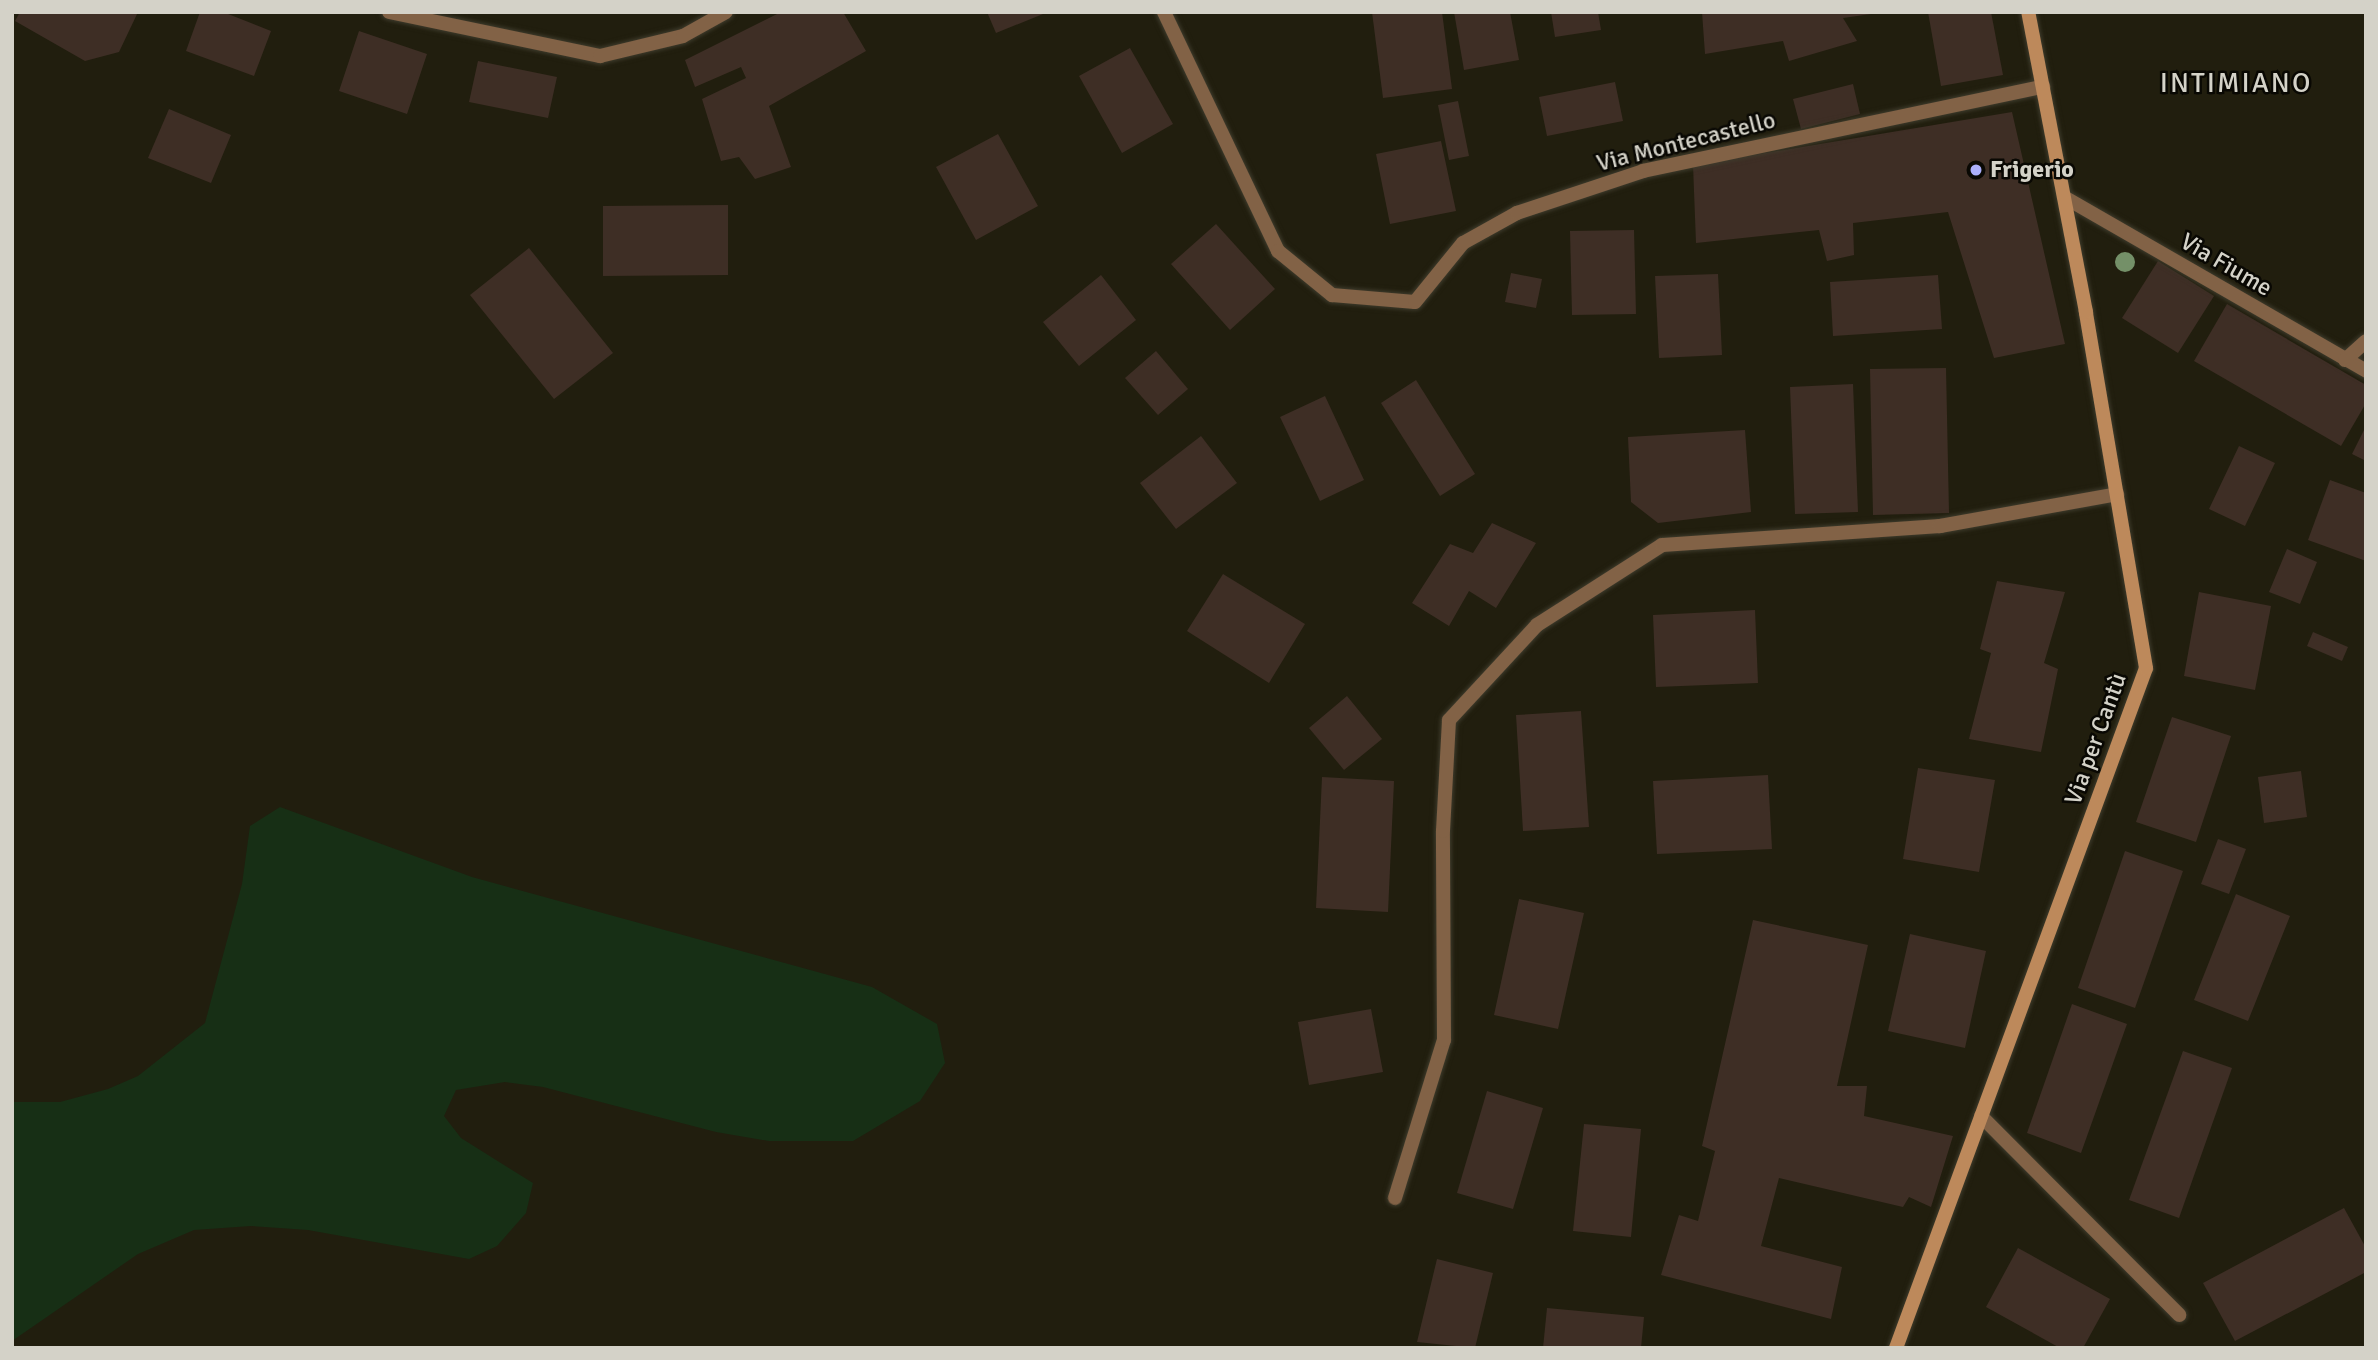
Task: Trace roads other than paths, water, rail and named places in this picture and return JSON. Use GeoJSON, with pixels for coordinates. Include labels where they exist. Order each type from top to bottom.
{"type":"FeatureCollection","features":[{"type":"Feature","properties":{"kind":"street"},"geometry":{"type":"LineString","coordinates":[[389,12],[600,56],[683,36],[726,12]]}},
{"type":"Feature","properties":{"kind":"street","name":"Via Montecastello"},"geometry":{"type":"LineString","coordinates":[[1164,12],[1278,251],[1332,295],[1415,302],[1464,243],[1517,213],[1643,171],[2043,87]]}},
{"type":"Feature","properties":{"kind":"street","name":"Via per Cantù"},"geometry":{"type":"LineString","coordinates":[[1896,1348],[2146,668],[2064,197],[2028,12]]}},
{"type":"Feature","properties":{"kind":"street","name":"Via Fiume"},"geometry":{"type":"LineString","coordinates":[[2064,197],[2366,371]]}},
{"type":"Feature","properties":{"kind":"street"},"geometry":{"type":"LineString","coordinates":[[2345,360],[2366,341]]}},
{"type":"Feature","properties":{"kind":"street"},"geometry":{"type":"LineString","coordinates":[[1395,1198],[1444,1040],[1443,831],[1449,720],[1537,625],[1662,545],[1940,526],[2117,494]]}},
{"type":"Feature","properties":{"kind":"street"},"geometry":{"type":"LineString","coordinates":[[1981,1116],[2179,1315]]}},
{"type":"Feature","properties":{"kind":"place","name":"Frigerio"},"geometry":{"type":"Point","coordinates":[1976,170]}},
{"type":"Feature","properties":{"kind":"district","name":"INTIMIANO"},"geometry":{"type":"Point","coordinates":[2236,83]}}]}
